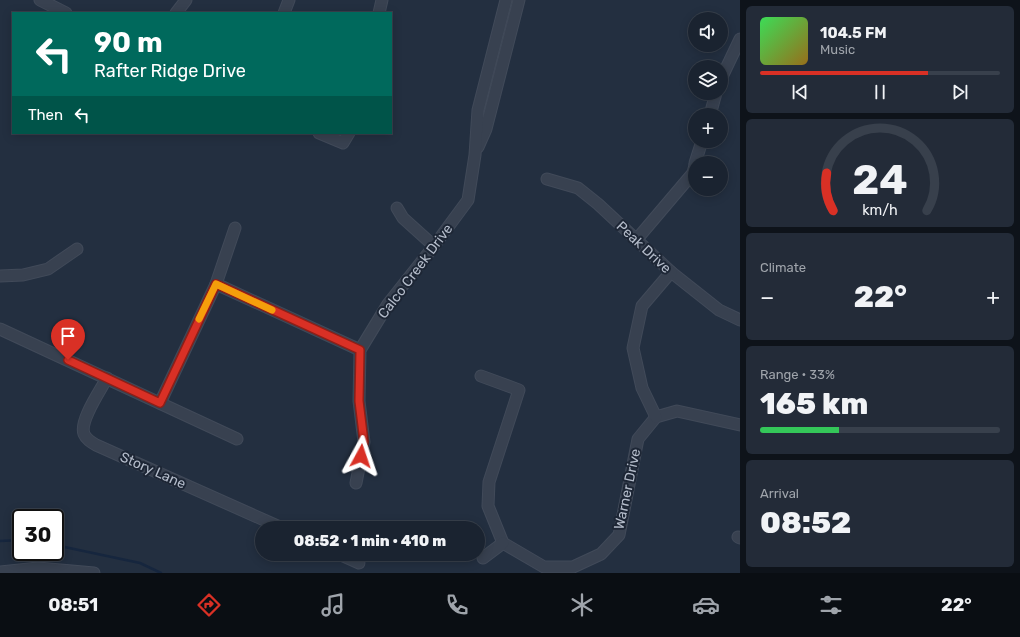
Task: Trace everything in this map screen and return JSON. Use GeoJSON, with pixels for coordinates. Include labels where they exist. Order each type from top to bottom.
{"type":"FeatureCollection","features":[{"type":"Feature","properties":{"kind":"street"},"geometry":{"type":"LineString","coordinates":[[40,0],[64,12]]}},
{"type":"Feature","properties":{"kind":"street"},"geometry":{"type":"LineString","coordinates":[[177,12],[186,0]]}},
{"type":"Feature","properties":{"kind":"street"},"geometry":{"type":"LineString","coordinates":[[284,12],[289,0]]}},
{"type":"Feature","properties":{"kind":"street"},"geometry":{"type":"LineString","coordinates":[[379,12],[382,0]]}},
{"type":"Feature","properties":{"kind":"street","name":"Calco Creek Drive"},"geometry":{"type":"LineString","coordinates":[[360,350],[388,304],[468,200],[475,155],[478,110],[506,0]]}},
{"type":"Feature","properties":{"kind":"street","name":"Calco Creek Drive"},"geometry":{"type":"LineString","coordinates":[[475,155],[486,129],[519,0]]}},
{"type":"Feature","properties":{"kind":"street"},"geometry":{"type":"LineString","coordinates":[[728,64],[740,39]]}},
{"type":"Feature","properties":{"kind":"street"},"geometry":{"type":"LineString","coordinates":[[321,134],[343,143],[348,134]]}},
{"type":"Feature","properties":{"kind":"street"},"geometry":{"type":"LineString","coordinates":[[637,240],[688,178]]}},
{"type":"Feature","properties":{"kind":"street","name":"Peak Drive"},"geometry":{"type":"LineString","coordinates":[[547,179],[578,188],[598,204],[671,272],[719,310],[740,320]]}},
{"type":"Feature","properties":{"kind":"street"},"geometry":{"type":"LineString","coordinates":[[397,208],[403,218],[434,246]]}},
{"type":"Feature","properties":{"kind":"street"},"geometry":{"type":"LineString","coordinates":[[160,403],[216,284],[235,228]]}},
{"type":"Feature","properties":{"kind":"street"},"geometry":{"type":"LineString","coordinates":[[0,276],[23,276],[48,269],[77,249]]}},
{"type":"Feature","properties":{"kind":"street"},"geometry":{"type":"LineString","coordinates":[[671,272],[642,306],[633,348],[642,388],[656,417],[677,411],[740,425]]}},
{"type":"Feature","properties":{"kind":"street"},"geometry":{"type":"LineString","coordinates":[[216,284],[360,350],[359,401],[364,442],[356,483]]}},
{"type":"Feature","properties":{"kind":"street"},"geometry":{"type":"LineString","coordinates":[[0,329],[237,440]]}},
{"type":"Feature","properties":{"kind":"street"},"geometry":{"type":"LineString","coordinates":[[481,376],[519,390],[489,482],[488,506],[503,544],[485,557]]}},
{"type":"Feature","properties":{"kind":"street","name":"Story Lane"},"geometry":{"type":"LineString","coordinates":[[107,378],[85,419],[83,430],[84,435],[88,439],[96,444],[266,521]]}},
{"type":"Feature","properties":{"kind":"street","name":"Warner Drive"},"geometry":{"type":"LineString","coordinates":[[503,544],[544,567],[573,567],[601,554],[619,535],[638,439],[656,417]]}},
{"type":"Feature","properties":{"kind":"street"},"geometry":{"type":"LineString","coordinates":[[355,561],[359,563]]}},
{"type":"Feature","properties":{"kind":"street"},"geometry":{"type":"LineString","coordinates":[[0,572],[39,570],[94,573]]}},
{"type":"Feature","properties":{"kind":"waterway"},"geometry":{"type":"LineString","coordinates":[[0,541],[12,540]]}},
{"type":"Feature","properties":{"kind":"waterway"},"geometry":{"type":"LineString","coordinates":[[64,547],[140,563],[161,573]]}},
{"type":"Feature","properties":{"kind":"slow traffic"},"geometry":{"type":"LineString","coordinates":[[199,319],[216,284],[272,310]]}},
{"type":"Feature","properties":{"kind":"route"},"geometry":{"type":"LineString","coordinates":[[68,360],[160,403],[216,284],[360,350],[359,401],[364,442],[361,456]]}}]}
